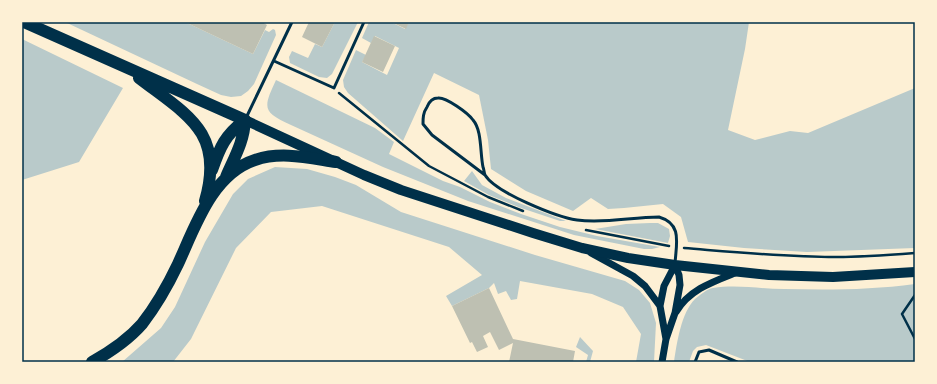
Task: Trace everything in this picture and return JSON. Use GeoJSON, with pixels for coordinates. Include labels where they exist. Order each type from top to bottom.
{"type":"FeatureCollection","features":[{"type":"Feature","properties":{"kind":"highway"},"geometry":{"type":"LineString","coordinates":[[24,22],[245,120]]}},
{"type":"Feature","properties":{"kind":"highway"},"geometry":{"type":"LineString","coordinates":[[122,66],[190,117],[198,127],[204,137],[210,156],[210,178]]}},
{"type":"Feature","properties":{"kind":"highway"},"geometry":{"type":"LineString","coordinates":[[200,217],[210,178],[224,141],[232,130],[245,120]]}},
{"type":"Feature","properties":{"kind":"highway"},"geometry":{"type":"LineString","coordinates":[[224,181],[242,142],[245,120]]}},
{"type":"Feature","properties":{"kind":"highway"},"geometry":{"type":"LineString","coordinates":[[92,362],[129,338],[142,323],[167,286],[200,217],[215,192],[224,181],[254,160],[265,158],[277,156],[299,156],[336,162]]}},
{"type":"Feature","properties":{"kind":"main road"},"geometry":{"type":"LineString","coordinates":[[245,120],[372,178],[431,200],[582,248],[628,258],[735,273],[833,277],[915,272]]}},
{"type":"Feature","properties":{"kind":"street"},"geometry":{"type":"LineString","coordinates":[[582,248],[638,280],[645,286],[660,306]]}},
{"type":"Feature","properties":{"kind":"street"},"geometry":{"type":"LineString","coordinates":[[666,339],[660,306],[664,286],[675,265]]}},
{"type":"Feature","properties":{"kind":"street"},"geometry":{"type":"LineString","coordinates":[[662,362],[666,339],[678,300],[680,279],[675,265]]}},
{"type":"Feature","properties":{"kind":"street"},"geometry":{"type":"LineString","coordinates":[[673,317],[693,292],[735,273]]}},
{"type":"Feature","properties":{"kind":"lane"},"geometry":{"type":"LineString","coordinates":[[245,120],[292,22]]}},
{"type":"Feature","properties":{"kind":"lane"},"geometry":{"type":"LineString","coordinates":[[274,61],[334,88],[364,22]]}},
{"type":"Feature","properties":{"kind":"lane"},"geometry":{"type":"LineString","coordinates":[[485,175],[480,154],[480,136],[478,127],[474,120],[442,98],[432,99],[424,112],[423,124],[432,135],[485,175],[500,189],[514,197],[562,216],[577,220],[608,220],[648,217],[659,217],[666,219],[672,223],[677,234],[675,265]]}},
{"type":"Feature","properties":{"kind":"lane"},"geometry":{"type":"LineString","coordinates":[[695,362],[699,352],[709,350],[737,362]]}},
{"type":"Feature","properties":{"kind":"path"},"geometry":{"type":"LineString","coordinates":[[915,295],[902,314],[915,340]]}},
{"type":"Feature","properties":{"kind":"shaded area"},"geometry":{"type":"Polygon","coordinates":[[[65,22],[185,22],[253,54],[265,30],[269,32],[273,29],[275,30],[276,35],[254,84],[241,96],[231,97],[221,95],[65,22]]]}},
{"type":"Feature","properties":{"kind":"shaded area"},"geometry":{"type":"Polygon","coordinates":[[[335,22],[358,22],[332,74],[327,78],[319,77],[290,63],[289,57],[292,51],[308,58],[315,44],[322,47],[335,22]]]}},
{"type":"Feature","properties":{"kind":"shaded area"},"geometry":{"type":"Polygon","coordinates":[[[369,22],[391,22],[405,29],[409,22],[749,22],[745,49],[728,130],[755,140],[790,131],[808,133],[915,88],[915,248],[807,252],[744,248],[688,242],[681,217],[663,204],[608,209],[591,198],[573,211],[526,191],[491,169],[488,140],[479,95],[434,73],[403,141],[348,93],[344,87],[343,80],[356,50],[366,55],[362,62],[387,75],[399,48],[375,36],[371,43],[362,38],[369,22]]]}},
{"type":"Feature","properties":{"kind":"shaded area"},"geometry":{"type":"Polygon","coordinates":[[[22,39],[123,88],[79,162],[22,180],[22,39]]]}},
{"type":"Feature","properties":{"kind":"shaded area"},"geometry":{"type":"Polygon","coordinates":[[[276,80],[375,128],[394,142],[389,154],[443,181],[460,187],[490,202],[560,227],[597,236],[660,247],[644,249],[574,235],[468,201],[383,167],[291,125],[270,112],[267,103],[276,80]]]}},
{"type":"Feature","properties":{"kind":"shaded area"},"geometry":{"type":"Polygon","coordinates":[[[275,167],[307,169],[335,177],[356,185],[401,212],[535,255],[625,281],[639,290],[650,303],[656,323],[654,362],[636,362],[641,334],[623,307],[592,294],[520,281],[517,299],[511,300],[506,291],[498,294],[494,283],[489,288],[452,306],[446,296],[482,275],[449,247],[322,206],[271,212],[236,248],[191,339],[173,362],[122,362],[161,328],[175,307],[205,242],[233,194],[248,179],[275,167]]]}},
{"type":"Feature","properties":{"kind":"shaded area"},"geometry":{"type":"Polygon","coordinates":[[[472,171],[482,185],[506,198],[566,221],[560,221],[521,208],[489,195],[464,181],[472,171]]]}},
{"type":"Feature","properties":{"kind":"shaded area"},"geometry":{"type":"Polygon","coordinates":[[[658,223],[669,229],[670,236],[668,243],[595,229],[626,224],[658,223]]]}},
{"type":"Feature","properties":{"kind":"shaded area"},"geometry":{"type":"Polygon","coordinates":[[[915,284],[915,362],[750,362],[706,345],[697,347],[693,351],[689,362],[674,362],[680,329],[686,312],[695,299],[711,289],[731,286],[784,289],[850,289],[915,284]]]}},
{"type":"Feature","properties":{"kind":"shaded area"},"geometry":{"type":"Polygon","coordinates":[[[580,337],[593,351],[590,362],[586,362],[588,355],[576,347],[580,337]]]}},
{"type":"Feature","properties":{"kind":"building"},"geometry":{"type":"Polygon","coordinates":[[[185,22],[262,22],[267,25],[253,54],[185,22]]]}},
{"type":"Feature","properties":{"kind":"building"},"geometry":{"type":"Polygon","coordinates":[[[309,22],[335,22],[322,47],[302,37],[309,22]]]}},
{"type":"Feature","properties":{"kind":"building"},"geometry":{"type":"Polygon","coordinates":[[[391,22],[409,22],[406,29],[391,22]]]}},
{"type":"Feature","properties":{"kind":"building"},"geometry":{"type":"Polygon","coordinates":[[[374,36],[395,46],[383,72],[362,62],[374,36]]]}},
{"type":"Feature","properties":{"kind":"building"},"geometry":{"type":"Polygon","coordinates":[[[489,288],[513,339],[575,351],[573,362],[509,362],[513,343],[499,350],[490,332],[483,336],[488,347],[477,352],[472,342],[470,343],[452,306],[489,288]]]}}]}
